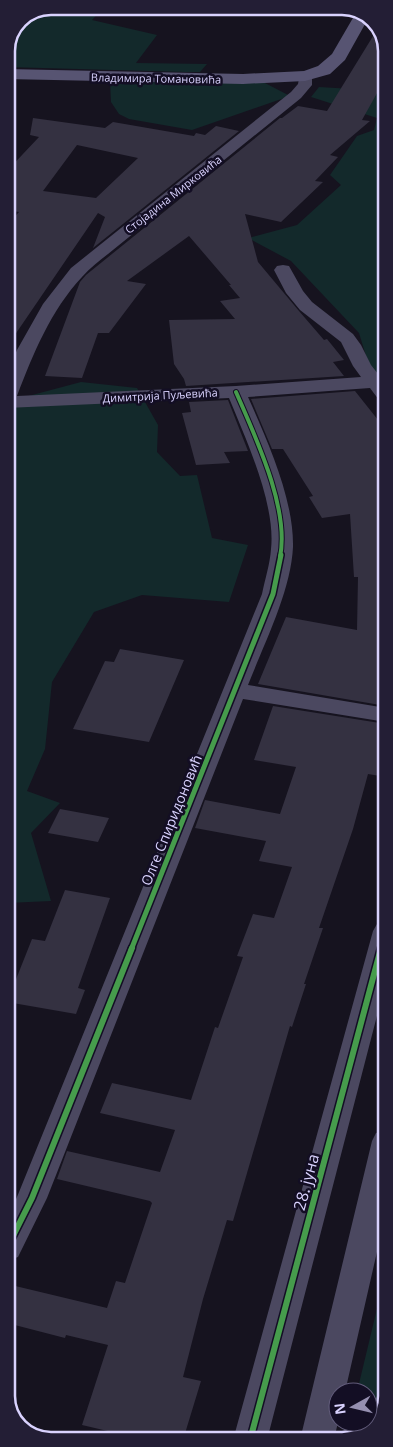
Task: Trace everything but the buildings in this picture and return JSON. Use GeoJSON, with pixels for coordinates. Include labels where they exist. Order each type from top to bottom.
{"type":"FeatureCollection","features":[{"type":"Feature","properties":{"kind":"street"},"geometry":{"type":"LineString","coordinates":[[305,76],[324,70],[339,57],[360,20]]}},
{"type":"Feature","properties":{"kind":"street","name":"Владимира Томановића"},"geometry":{"type":"LineString","coordinates":[[15,74],[243,79],[305,76]]}},
{"type":"Feature","properties":{"kind":"street","name":"Стојадина Мирковића"},"geometry":{"type":"LineString","coordinates":[[15,378],[31,338],[74,274],[296,95],[305,85],[305,76]]}},
{"type":"Feature","properties":{"kind":"street","name":"Димитрија Пуљевића"},"geometry":{"type":"LineString","coordinates":[[283,270],[294,293],[306,306],[347,338],[355,349],[362,366],[378,386]]}},
{"type":"Feature","properties":{"kind":"street","name":"Димитрија Пуљевића"},"geometry":{"type":"LineString","coordinates":[[15,401],[236,392],[378,389]]}},
{"type":"Feature","properties":{"kind":"street","name":"Олге Спиридоновић"},"geometry":{"type":"LineString","coordinates":[[15,1232],[32,1198],[273,594],[282,548],[282,531],[277,502],[254,434],[236,392]]}},
{"type":"Feature","properties":{"kind":"street"},"geometry":{"type":"LineString","coordinates":[[234,690],[378,714]]}},
{"type":"Feature","properties":{"kind":"street","name":"28. јуна"},"geometry":{"type":"LineString","coordinates":[[252,1432],[378,961]]}},
{"type":"Feature","properties":{"kind":"street"},"geometry":{"type":"LineString","coordinates":[[318,1432],[378,1179]]}},
{"type":"Feature","properties":{"kind":"green space"},"geometry":{"type":"Polygon","coordinates":[[[51,15],[97,15],[92,20],[157,35],[136,63],[207,64],[200,72],[15,67],[16,44],[21,31],[37,18],[51,15]]]}},
{"type":"Feature","properties":{"kind":"green space"},"geometry":{"type":"Polygon","coordinates":[[[110,81],[265,83],[290,96],[192,130],[129,119],[119,114],[111,102],[110,81]]]}},
{"type":"Feature","properties":{"kind":"green space"},"geometry":{"type":"Polygon","coordinates":[[[319,87],[378,91],[378,386],[374,382],[359,333],[291,261],[248,238],[297,225],[341,185],[330,175],[357,136],[374,130],[377,118],[311,97],[319,87]]]}},
{"type":"Feature","properties":{"kind":"green space"},"geometry":{"type":"Polygon","coordinates":[[[81,382],[137,388],[158,425],[157,452],[180,476],[197,475],[212,538],[248,545],[229,602],[142,595],[94,612],[52,682],[45,749],[27,791],[60,803],[31,833],[51,901],[15,903],[15,400],[81,382]]]}},
{"type":"Feature","properties":{"kind":"green space"},"geometry":{"type":"Polygon","coordinates":[[[378,1304],[378,1382],[359,1382],[378,1304]]]}},
{"type":"Feature","properties":{"kind":"cycle path"},"geometry":{"type":"LineString","coordinates":[[15,1232],[32,1198],[273,594],[282,548],[281,524],[277,502],[254,434],[236,392]]}},
{"type":"Feature","properties":{"kind":"cycle path"},"geometry":{"type":"LineString","coordinates":[[252,1432],[378,961]]}}]}
